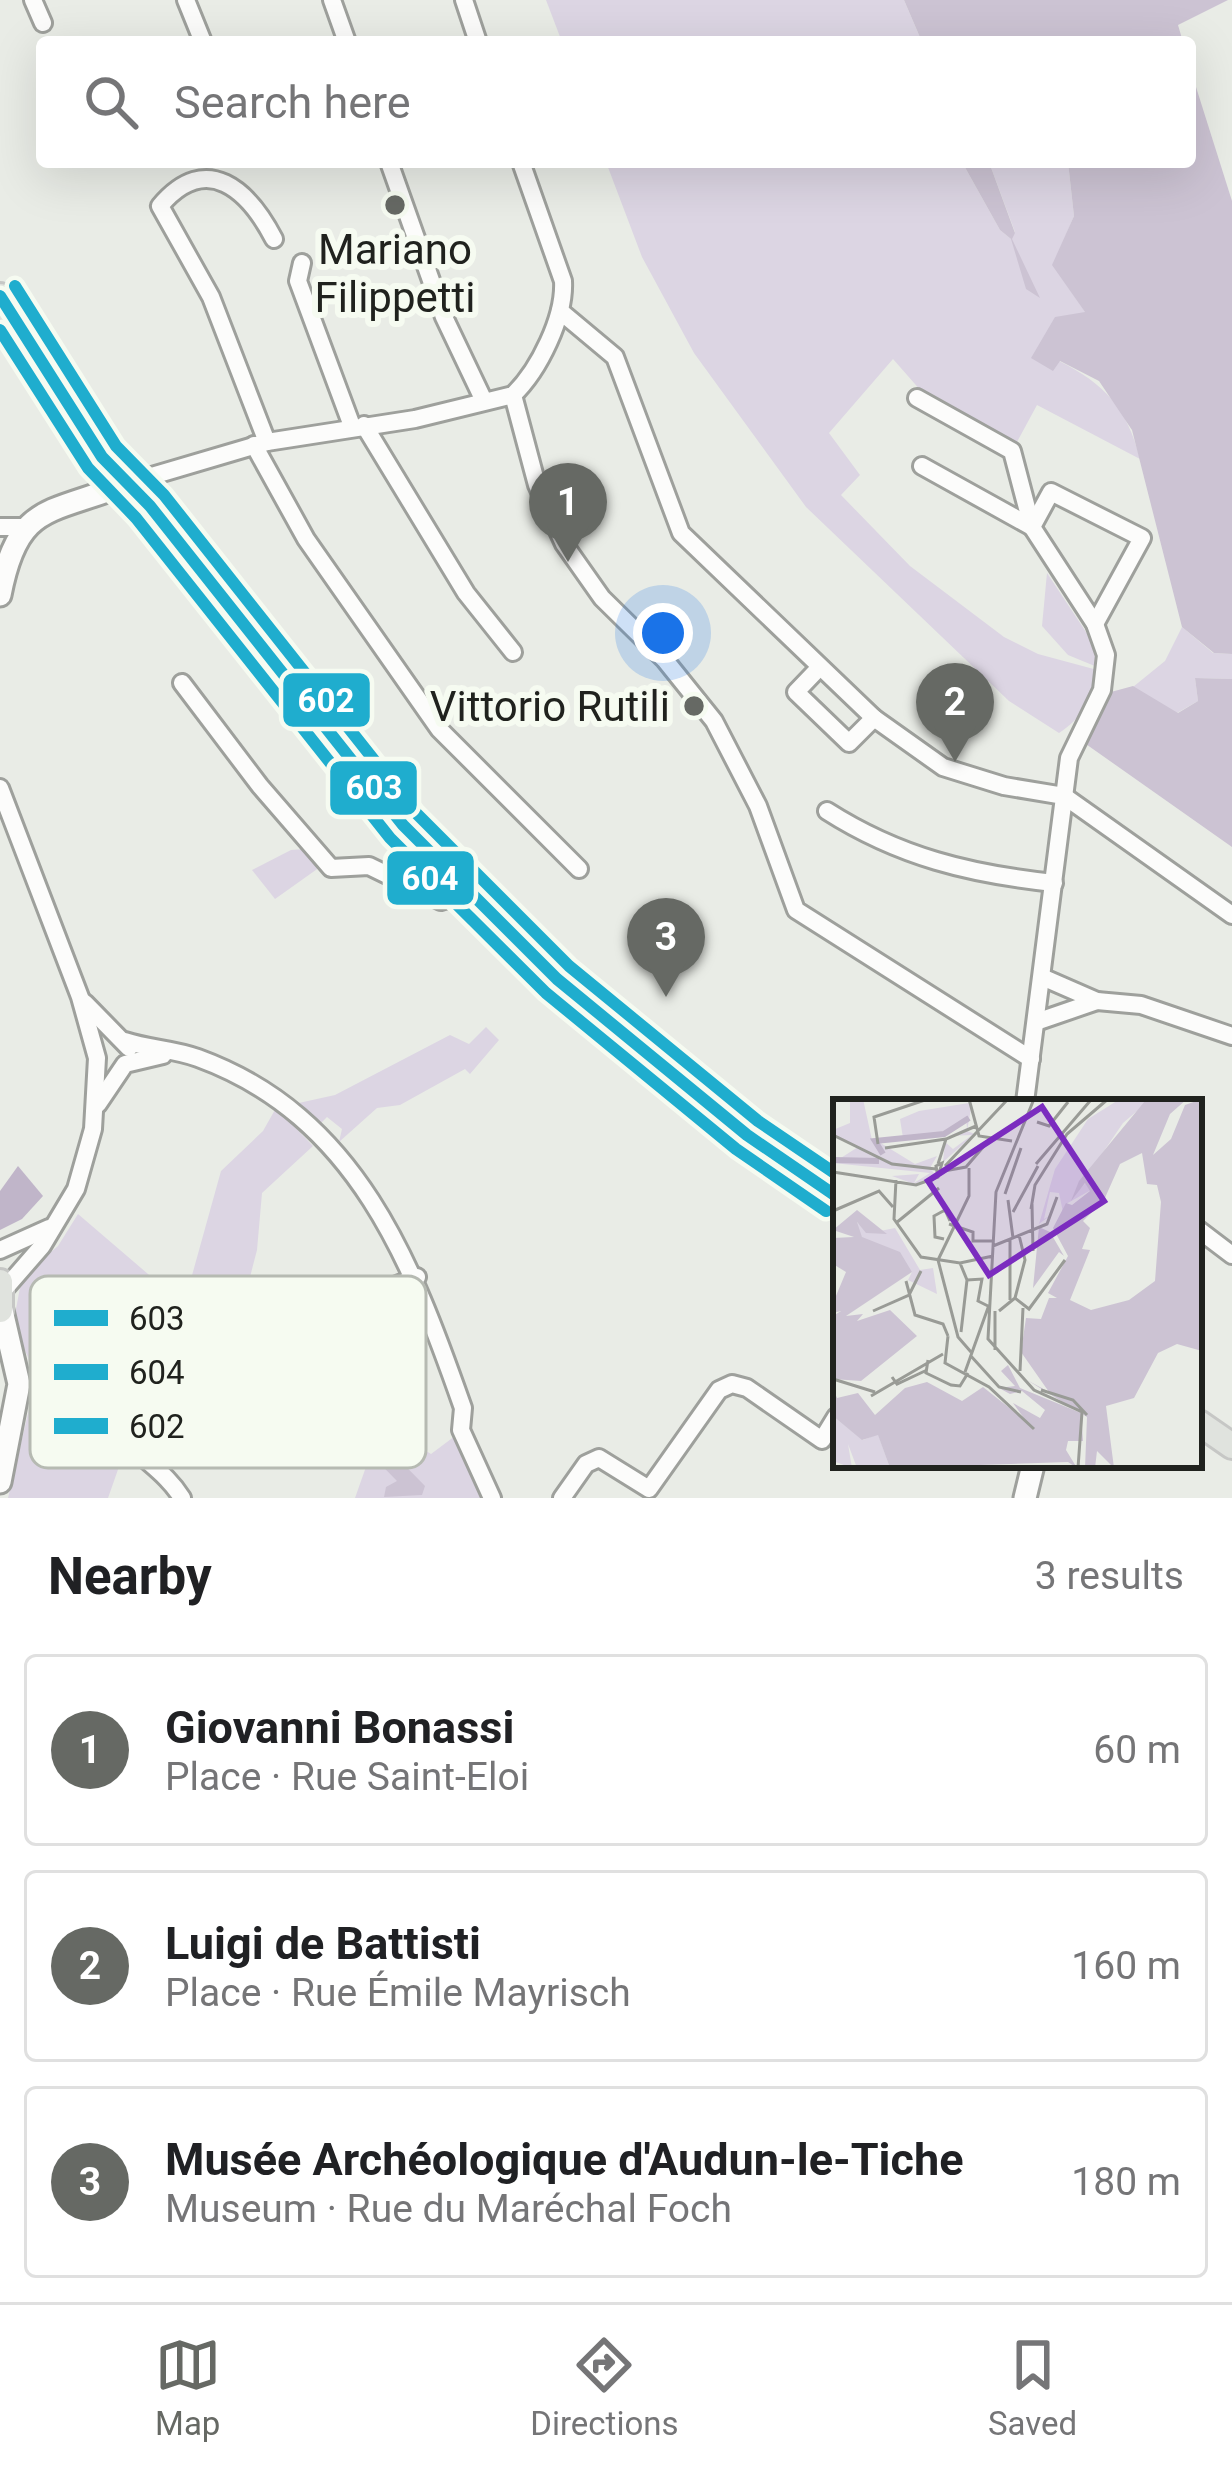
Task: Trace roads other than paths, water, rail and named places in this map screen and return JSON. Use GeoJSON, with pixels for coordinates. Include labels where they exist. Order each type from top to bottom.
{"type":"FeatureCollection","features":[{"type":"Feature","properties":{"kind":"main road"},"geometry":{"type":"LineString","coordinates":[[0,296],[102,457],[128,483],[342,753],[467,893],[556,980],[747,1136],[833,1194]]}},
{"type":"Feature","properties":{"kind":"main road"},"geometry":{"type":"LineString","coordinates":[[0,596],[12,544],[11,527],[128,483]]}},
{"type":"Feature","properties":{"kind":"main road"},"geometry":{"type":"LineString","coordinates":[[0,1482],[19,1384],[1,1297]]}},
{"type":"Feature","properties":{"kind":"main road"},"geometry":{"type":"LineString","coordinates":[[0,1365],[19,1384]]}},
{"type":"Feature","properties":{"kind":"main road"},"geometry":{"type":"LineString","coordinates":[[1202,1425],[1232,1446]]}},
{"type":"Feature","properties":{"kind":"main road"},"geometry":{"type":"LineString","coordinates":[[1025,1498],[1032,1468]]}},
{"type":"Feature","properties":{"kind":"street"},"geometry":{"type":"LineString","coordinates":[[33,0],[43,23]]}},
{"type":"Feature","properties":{"kind":"street"},"geometry":{"type":"LineString","coordinates":[[186,0],[201,36]]}},
{"type":"Feature","properties":{"kind":"street"},"geometry":{"type":"LineString","coordinates":[[332,0],[345,36]]}},
{"type":"Feature","properties":{"kind":"street"},"geometry":{"type":"LineString","coordinates":[[464,0],[476,36]]}},
{"type":"Feature","properties":{"kind":"street"},"geometry":{"type":"LineString","coordinates":[[391,168],[443,317],[484,401]]}},
{"type":"Feature","properties":{"kind":"street"},"geometry":{"type":"LineString","coordinates":[[128,483],[260,444],[416,419],[513,395],[525,383],[560,311],[563,281],[523,168]]}},
{"type":"Feature","properties":{"kind":"street"},"geometry":{"type":"LineString","coordinates":[[274,238],[250,197],[228,182],[193,184],[173,192],[160,206],[211,297],[260,444],[364,629],[440,729],[579,868]]}},
{"type":"Feature","properties":{"kind":"street"},"geometry":{"type":"LineString","coordinates":[[302,263],[298,280],[358,425],[466,593],[513,652]]}},
{"type":"Feature","properties":{"kind":"street"},"geometry":{"type":"LineString","coordinates":[[560,311],[615,357],[681,533],[874,718],[944,766],[1004,786],[1064,796],[1232,915]]}},
{"type":"Feature","properties":{"kind":"street"},"geometry":{"type":"LineString","coordinates":[[513,395],[537,485],[564,544],[602,598],[665,660],[714,721],[758,806],[796,910],[1031,1058]]}},
{"type":"Feature","properties":{"kind":"street"},"geometry":{"type":"LineString","coordinates":[[917,398],[1012,451],[1032,527],[1095,624],[1106,672],[1080,731],[1064,796],[1030,1099]]}},
{"type":"Feature","properties":{"kind":"street"},"geometry":{"type":"LineString","coordinates":[[922,466],[1032,527]]}},
{"type":"Feature","properties":{"kind":"street"},"geometry":{"type":"LineString","coordinates":[[1032,527],[1052,492],[1142,538],[1095,624]]}},
{"type":"Feature","properties":{"kind":"street"},"geometry":{"type":"LineString","coordinates":[[819,668],[796,692],[849,743],[874,718]]}},
{"type":"Feature","properties":{"kind":"street"},"geometry":{"type":"LineString","coordinates":[[182,682],[260,786],[331,868],[369,866],[441,901],[467,893]]}},
{"type":"Feature","properties":{"kind":"street"},"geometry":{"type":"LineString","coordinates":[[0,788],[80,997],[96,1056],[93,1112],[76,1189],[59,1221],[1,1297]]}},
{"type":"Feature","properties":{"kind":"street"},"geometry":{"type":"LineString","coordinates":[[827,811],[910,855],[986,876],[1054,883]]}},
{"type":"Feature","properties":{"kind":"street"},"geometry":{"type":"LineString","coordinates":[[1042,977],[1097,1001],[1141,1005],[1232,1036]]}},
{"type":"Feature","properties":{"kind":"street"},"geometry":{"type":"LineString","coordinates":[[80,997],[123,1039],[130,1055],[93,1112]]}},
{"type":"Feature","properties":{"kind":"street"},"geometry":{"type":"LineString","coordinates":[[1036,1022],[1097,1001]]}},
{"type":"Feature","properties":{"kind":"street"},"geometry":{"type":"LineString","coordinates":[[96,1056],[106,1036],[176,1052],[242,1079],[295,1115],[382,1211],[416,1276]]}},
{"type":"Feature","properties":{"kind":"street"},"geometry":{"type":"LineString","coordinates":[[96,1056],[106,1068],[176,1052]]}},
{"type":"Feature","properties":{"kind":"street"},"geometry":{"type":"LineString","coordinates":[[0,1250],[59,1221]]}},
{"type":"Feature","properties":{"kind":"street"},"geometry":{"type":"LineString","coordinates":[[1202,1232],[1232,1255]]}},
{"type":"Feature","properties":{"kind":"street"},"geometry":{"type":"LineString","coordinates":[[426,1302],[464,1408],[461,1430],[492,1498]]}},
{"type":"Feature","properties":{"kind":"street"},"geometry":{"type":"LineString","coordinates":[[562,1498],[586,1464],[599,1458],[656,1494],[719,1390],[732,1384],[747,1388],[822,1440],[833,1423]]}},
{"type":"Feature","properties":{"kind":"street"},"geometry":{"type":"LineString","coordinates":[[158,1468],[167,1473],[182,1498]]}},
{"type":"Feature","properties":{"kind":"place","name":"Mariano Filippetti"},"geometry":{"type":"Point","coordinates":[395,205]}},
{"type":"Feature","properties":{"kind":"place","name":"Giovanni Bonassi"},"geometry":{"type":"Point","coordinates":[568,562]}},
{"type":"Feature","properties":{"kind":"place","name":"Vittorio Rutili"},"geometry":{"type":"Point","coordinates":[694,706]}},
{"type":"Feature","properties":{"kind":"place","name":"Luigi de Battisti"},"geometry":{"type":"Point","coordinates":[955,762]}},
{"type":"Feature","properties":{"kind":"place","name":"Musée Archéologique d'Audun-le-Tiche"},"geometry":{"type":"Point","coordinates":[666,997]}}]}
